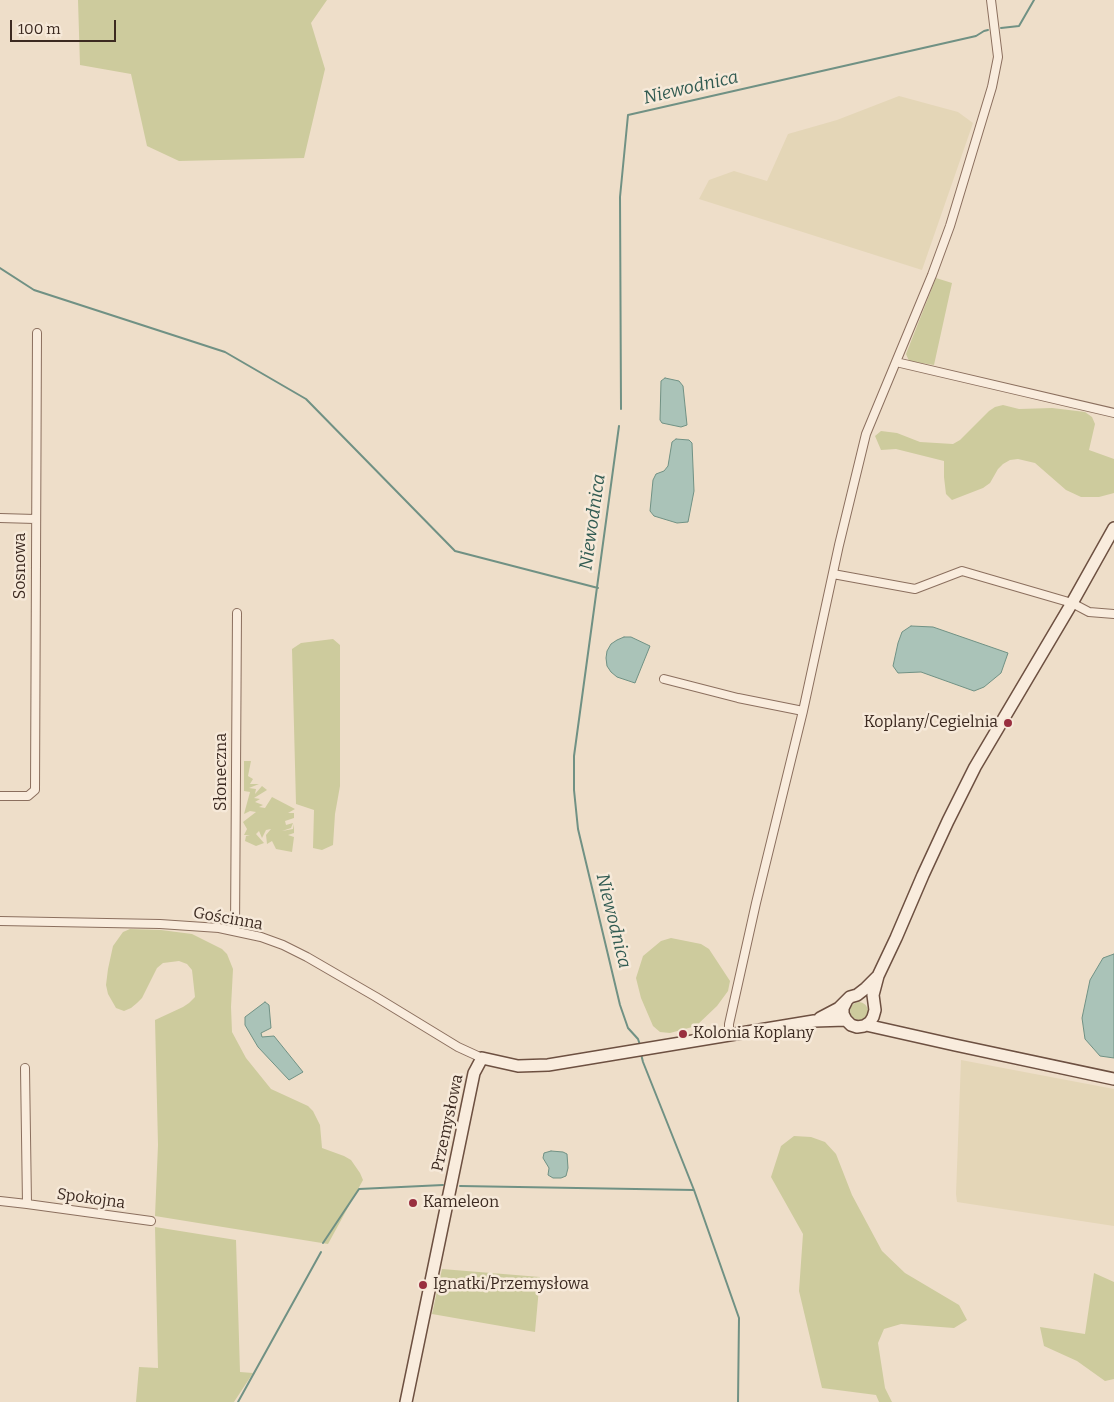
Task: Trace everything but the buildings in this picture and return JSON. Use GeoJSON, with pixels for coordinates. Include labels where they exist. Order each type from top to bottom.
{"type":"FeatureCollection","features":[{"type":"Feature","properties":{"kind":"street"},"geometry":{"type":"LineString","coordinates":[[729,1035],[729,1024],[754,912],[803,711],[866,434],[932,275],[950,226],[992,86],[998,58],[991,0]]}},
{"type":"Feature","properties":{"kind":"street","name":"Sosnowa"},"geometry":{"type":"LineString","coordinates":[[0,796],[28,796],[34,790],[37,333]]}},
{"type":"Feature","properties":{"kind":"street"},"geometry":{"type":"LineString","coordinates":[[896,362],[1114,413]]}},
{"type":"Feature","properties":{"kind":"street"},"geometry":{"type":"LineString","coordinates":[[0,518],[35,519]]}},
{"type":"Feature","properties":{"kind":"street"},"geometry":{"type":"LineString","coordinates":[[899,1033],[881,1021],[874,1008],[869,999],[863,995],[850,997],[843,1008],[843,1014],[851,1025],[866,1024],[873,1017],[874,1008],[873,995],[878,976],[948,821],[975,767],[1114,528]]}},
{"type":"Feature","properties":{"kind":"street"},"geometry":{"type":"LineString","coordinates":[[833,574],[915,589],[962,571],[1072,603],[1089,612],[1114,614]]}},
{"type":"Feature","properties":{"kind":"street","name":"Słoneczna"},"geometry":{"type":"LineString","coordinates":[[235,931],[237,613]]}},
{"type":"Feature","properties":{"kind":"street"},"geometry":{"type":"LineString","coordinates":[[664,678],[738,698],[803,711]]}},
{"type":"Feature","properties":{"kind":"street","name":"Gościnna"},"geometry":{"type":"LineString","coordinates":[[0,921],[160,924],[219,928],[261,937],[307,957],[458,1047],[482,1058]]}},
{"type":"Feature","properties":{"kind":"street"},"geometry":{"type":"LineString","coordinates":[[857,995],[878,976]]}},
{"type":"Feature","properties":{"kind":"street"},"geometry":{"type":"LineString","coordinates":[[814,1021],[846,1002]]}},
{"type":"Feature","properties":{"kind":"street"},"geometry":{"type":"LineString","coordinates":[[482,1058],[518,1066],[548,1065],[814,1021],[846,1020]]}},
{"type":"Feature","properties":{"kind":"street"},"geometry":{"type":"LineString","coordinates":[[866,1024],[899,1033],[1114,1079]]}},
{"type":"Feature","properties":{"kind":"street","name":"Przemysłowa"},"geometry":{"type":"LineString","coordinates":[[406,1402],[474,1073],[482,1058]]}},
{"type":"Feature","properties":{"kind":"street"},"geometry":{"type":"LineString","coordinates":[[25,1068],[27,1204]]}},
{"type":"Feature","properties":{"kind":"street","name":"Spokojna"},"geometry":{"type":"LineString","coordinates":[[0,1201],[151,1221]]}},
{"type":"Feature","properties":{"kind":"shaded area"},"geometry":{"type":"Polygon","coordinates":[[[78,0],[327,0],[311,23],[325,69],[304,158],[179,161],[147,146],[131,74],[80,65],[78,0]]]}},
{"type":"Feature","properties":{"kind":"shaded area"},"geometry":{"type":"Polygon","coordinates":[[[899,96],[958,112],[973,123],[922,270],[699,199],[709,180],[734,171],[767,181],[788,134],[837,120],[899,96]]]}},
{"type":"Feature","properties":{"kind":"shaded area"},"geometry":{"type":"Polygon","coordinates":[[[936,278],[952,283],[934,365],[909,361],[906,354],[936,278]]]}},
{"type":"Feature","properties":{"kind":"shaded area"},"geometry":{"type":"Polygon","coordinates":[[[665,378],[679,381],[683,386],[687,425],[681,427],[662,423],[660,420],[661,381],[665,378]]]}},
{"type":"Feature","properties":{"kind":"shaded area"},"geometry":{"type":"Polygon","coordinates":[[[1003,405],[1019,409],[1052,408],[1085,412],[1092,417],[1095,424],[1089,450],[1114,459],[1114,493],[1099,497],[1081,497],[1066,490],[1035,463],[1018,459],[1010,460],[1003,464],[990,483],[983,488],[952,500],[946,494],[944,461],[896,449],[881,450],[875,436],[881,431],[897,433],[920,442],[953,444],[960,440],[989,411],[1003,405]]]}},
{"type":"Feature","properties":{"kind":"shaded area"},"geometry":{"type":"Polygon","coordinates":[[[676,439],[689,440],[692,443],[694,491],[688,522],[677,523],[654,516],[650,511],[653,480],[656,474],[664,471],[668,466],[672,442],[676,439]]]}},
{"type":"Feature","properties":{"kind":"shaded area"},"geometry":{"type":"Polygon","coordinates":[[[911,626],[933,627],[1008,653],[1001,673],[984,687],[974,691],[921,672],[898,673],[893,666],[898,643],[902,632],[911,626]]]}},
{"type":"Feature","properties":{"kind":"shaded area"},"geometry":{"type":"Polygon","coordinates":[[[624,637],[631,637],[650,646],[635,683],[617,677],[607,666],[607,651],[611,644],[624,637]]]}},
{"type":"Feature","properties":{"kind":"shaded area"},"geometry":{"type":"Polygon","coordinates":[[[333,639],[340,645],[340,786],[335,814],[333,845],[322,850],[313,848],[314,810],[296,804],[292,649],[301,643],[333,639]]]}},
{"type":"Feature","properties":{"kind":"shaded area"},"geometry":{"type":"Polygon","coordinates":[[[244,761],[251,761],[248,776],[253,779],[250,784],[259,784],[249,788],[256,789],[255,794],[262,786],[267,790],[254,798],[260,799],[255,802],[263,805],[259,807],[265,808],[272,797],[295,809],[288,813],[294,813],[294,818],[285,821],[286,825],[293,823],[291,828],[282,831],[293,829],[294,824],[294,833],[288,835],[294,837],[292,852],[276,849],[272,841],[267,844],[266,835],[271,829],[266,830],[262,838],[259,831],[256,834],[264,843],[256,846],[245,841],[246,836],[250,835],[244,835],[247,829],[243,822],[256,812],[250,811],[244,814],[250,792],[244,791],[244,761]]]}},
{"type":"Feature","properties":{"kind":"shaded area"},"geometry":{"type":"Polygon","coordinates":[[[130,929],[192,934],[222,949],[227,954],[233,969],[232,1032],[246,1058],[271,1089],[308,1106],[313,1111],[320,1125],[322,1148],[351,1160],[363,1180],[328,1244],[155,1216],[158,1145],[155,1020],[183,1007],[195,997],[192,970],[187,964],[179,961],[163,963],[157,968],[142,998],[137,1003],[124,1011],[116,1008],[108,994],[106,985],[108,969],[113,946],[123,932],[130,929]]]}},
{"type":"Feature","properties":{"kind":"shaded area"},"geometry":{"type":"Polygon","coordinates":[[[671,938],[701,944],[709,949],[730,981],[728,991],[717,1006],[696,1026],[670,1033],[660,1032],[653,1026],[641,998],[636,978],[643,956],[661,941],[671,938]]]}},
{"type":"Feature","properties":{"kind":"shaded area"},"geometry":{"type":"Polygon","coordinates":[[[1114,954],[1114,1058],[1100,1056],[1085,1039],[1082,1018],[1090,980],[1103,958],[1114,954]]]}},
{"type":"Feature","properties":{"kind":"shaded area"},"geometry":{"type":"Polygon","coordinates":[[[265,1002],[269,1005],[271,1028],[261,1033],[262,1037],[274,1036],[303,1072],[289,1080],[258,1047],[245,1025],[245,1017],[265,1002]]]}},
{"type":"Feature","properties":{"kind":"shaded area"},"geometry":{"type":"Polygon","coordinates":[[[859,1002],[865,1005],[868,1011],[865,1017],[859,1020],[853,1017],[850,1011],[853,1005],[859,1002]]]}},
{"type":"Feature","properties":{"kind":"shaded area"},"geometry":{"type":"Polygon","coordinates":[[[961,1060],[1114,1089],[1114,1226],[957,1202],[961,1060]]]}},
{"type":"Feature","properties":{"kind":"shaded area"},"geometry":{"type":"Polygon","coordinates":[[[794,1136],[811,1137],[825,1142],[836,1154],[852,1195],[882,1251],[905,1273],[959,1305],[967,1320],[954,1328],[901,1324],[884,1329],[878,1343],[885,1388],[892,1402],[879,1402],[876,1395],[822,1388],[799,1291],[803,1234],[771,1177],[781,1146],[794,1136]]]}},
{"type":"Feature","properties":{"kind":"shaded area"},"geometry":{"type":"Polygon","coordinates":[[[551,1151],[567,1154],[568,1168],[566,1176],[553,1178],[548,1175],[549,1168],[543,1158],[544,1153],[551,1151]]]}},
{"type":"Feature","properties":{"kind":"shaded area"},"geometry":{"type":"Polygon","coordinates":[[[155,1227],[236,1240],[240,1372],[253,1373],[234,1402],[136,1402],[139,1367],[158,1368],[155,1227]]]}},
{"type":"Feature","properties":{"kind":"shaded area"},"geometry":{"type":"Polygon","coordinates":[[[442,1269],[540,1277],[535,1332],[432,1314],[442,1269]]]}},
{"type":"Feature","properties":{"kind":"shaded area"},"geometry":{"type":"Polygon","coordinates":[[[1094,1273],[1114,1282],[1114,1379],[1105,1381],[1077,1361],[1044,1346],[1040,1327],[1085,1334],[1094,1273]]]}},
{"type":"Feature","properties":{"kind":"waterway","name":"Niewodnica"},"geometry":{"type":"LineString","coordinates":[[1001,28],[1019,26],[1034,0]]}},
{"type":"Feature","properties":{"kind":"waterway","name":"Niewodnica"},"geometry":{"type":"LineString","coordinates":[[621,409],[620,197],[628,115],[976,36],[988,30]]}},
{"type":"Feature","properties":{"kind":"waterway"},"geometry":{"type":"LineString","coordinates":[[0,268],[34,290],[225,352],[306,399],[455,551],[598,588]]}},
{"type":"Feature","properties":{"kind":"waterway","name":"Niewodnica"},"geometry":{"type":"LineString","coordinates":[[619,426],[574,756],[574,790],[578,829],[620,1005],[628,1028],[638,1039],[640,1045]]}},
{"type":"Feature","properties":{"kind":"waterway","name":"Niewodnica"},"geometry":{"type":"LineString","coordinates":[[641,1054],[694,1190],[739,1318],[738,1402]]}},
{"type":"Feature","properties":{"kind":"waterway"},"geometry":{"type":"LineString","coordinates":[[323,1243],[359,1189],[443,1185]]}},
{"type":"Feature","properties":{"kind":"waterway"},"geometry":{"type":"LineString","coordinates":[[460,1186],[694,1190]]}},
{"type":"Feature","properties":{"kind":"waterway"},"geometry":{"type":"LineString","coordinates":[[238,1402],[321,1252]]}},
{"type":"Feature","properties":{"kind":"place","name":"Koplany/Cegielnia"},"geometry":{"type":"Point","coordinates":[1008,723]}},
{"type":"Feature","properties":{"kind":"place","name":"Kolonia Koplany"},"geometry":{"type":"Point","coordinates":[683,1034]}},
{"type":"Feature","properties":{"kind":"place","name":"Kameleon"},"geometry":{"type":"Point","coordinates":[413,1203]}},
{"type":"Feature","properties":{"kind":"place","name":"Ignatki/Przemysłowa"},"geometry":{"type":"Point","coordinates":[423,1285]}}]}
